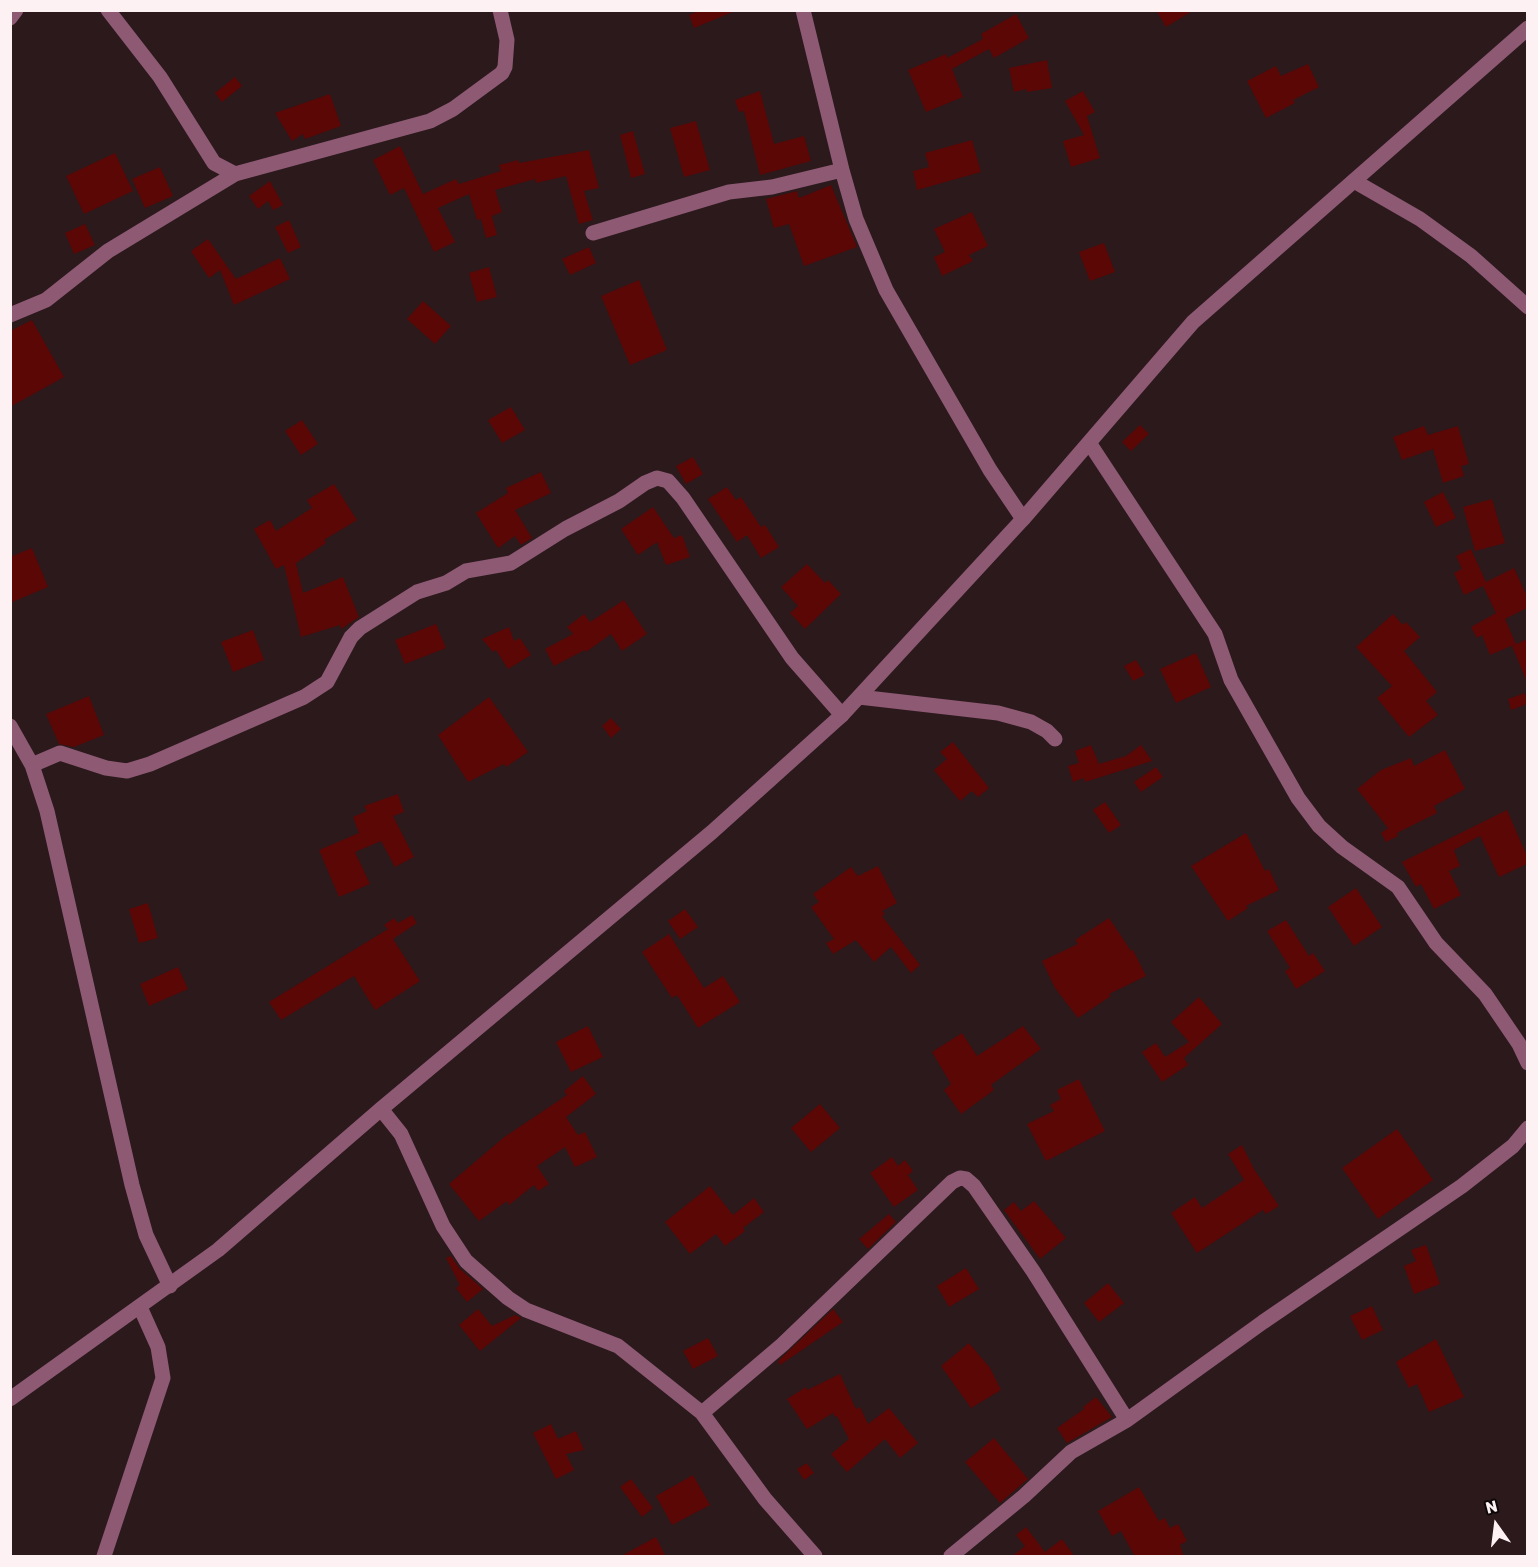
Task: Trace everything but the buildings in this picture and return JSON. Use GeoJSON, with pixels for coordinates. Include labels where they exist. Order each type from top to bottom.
{"type":"FeatureCollection","features":[{"type":"Feature","properties":{"kind":"street"},"geometry":{"type":"LineString","coordinates":[[10,18],[16,10]]}},
{"type":"Feature","properties":{"kind":"street"},"geometry":{"type":"LineString","coordinates":[[108,10],[160,77],[214,163],[235,174]]}},
{"type":"Feature","properties":{"kind":"street"},"geometry":{"type":"LineString","coordinates":[[10,315],[45,300],[108,251],[235,174],[430,121],[453,109],[502,73],[507,40],[500,10]]}},
{"type":"Feature","properties":{"kind":"street"},"geometry":{"type":"LineString","coordinates":[[802,10],[856,219],[886,290],[990,470],[1023,519]]}},
{"type":"Feature","properties":{"kind":"street"},"geometry":{"type":"LineString","coordinates":[[10,1399],[218,1250],[381,1109],[712,832],[842,715],[1090,444],[1193,322],[1527,28]]}},
{"type":"Feature","properties":{"kind":"street"},"geometry":{"type":"LineString","coordinates":[[212,186],[214,163]]}},
{"type":"Feature","properties":{"kind":"street"},"geometry":{"type":"LineString","coordinates":[[593,233],[729,192],[772,186],[842,170]]}},
{"type":"Feature","properties":{"kind":"street"},"geometry":{"type":"LineString","coordinates":[[1354,181],[1420,219],[1471,256],[1527,307]]}},
{"type":"Feature","properties":{"kind":"street"},"geometry":{"type":"LineString","coordinates":[[1090,444],[1215,634],[1231,680],[1245,710],[1258,727],[1298,798],[1319,826],[1342,847],[1398,887],[1436,943],[1485,994],[1510,1029],[1527,1063]]}},
{"type":"Feature","properties":{"kind":"street"},"geometry":{"type":"LineString","coordinates":[[32,765],[60,753],[106,768],[127,771],[304,697],[327,682],[351,637],[360,628],[417,592],[446,583],[466,571],[512,563],[565,529],[657,478],[668,481],[677,491],[792,658],[842,715]]}},
{"type":"Feature","properties":{"kind":"street"},"geometry":{"type":"LineString","coordinates":[[859,697],[998,713],[1031,722],[1047,731],[1055,739]]}},
{"type":"Feature","properties":{"kind":"street"},"geometry":{"type":"LineString","coordinates":[[10,726],[32,765],[56,852],[94,1027],[132,1185],[146,1235],[170,1286]]}},
{"type":"Feature","properties":{"kind":"street"},"geometry":{"type":"LineString","coordinates":[[381,1109],[401,1134],[443,1226],[466,1261],[508,1298],[526,1310],[618,1346],[702,1413],[765,1499],[815,1557]]}},
{"type":"Feature","properties":{"kind":"street"},"geometry":{"type":"LineString","coordinates":[[951,1557],[1024,1496],[1071,1452],[1127,1420],[1292,1302],[1462,1186],[1513,1146],[1527,1128]]}},
{"type":"Feature","properties":{"kind":"street"},"geometry":{"type":"LineString","coordinates":[[702,1413],[782,1345],[952,1182],[960,1178],[966,1179],[974,1186],[1033,1271],[1127,1420]]}},
{"type":"Feature","properties":{"kind":"street"},"geometry":{"type":"LineString","coordinates":[[104,1557],[163,1378],[158,1347],[140,1307]]}}]}
